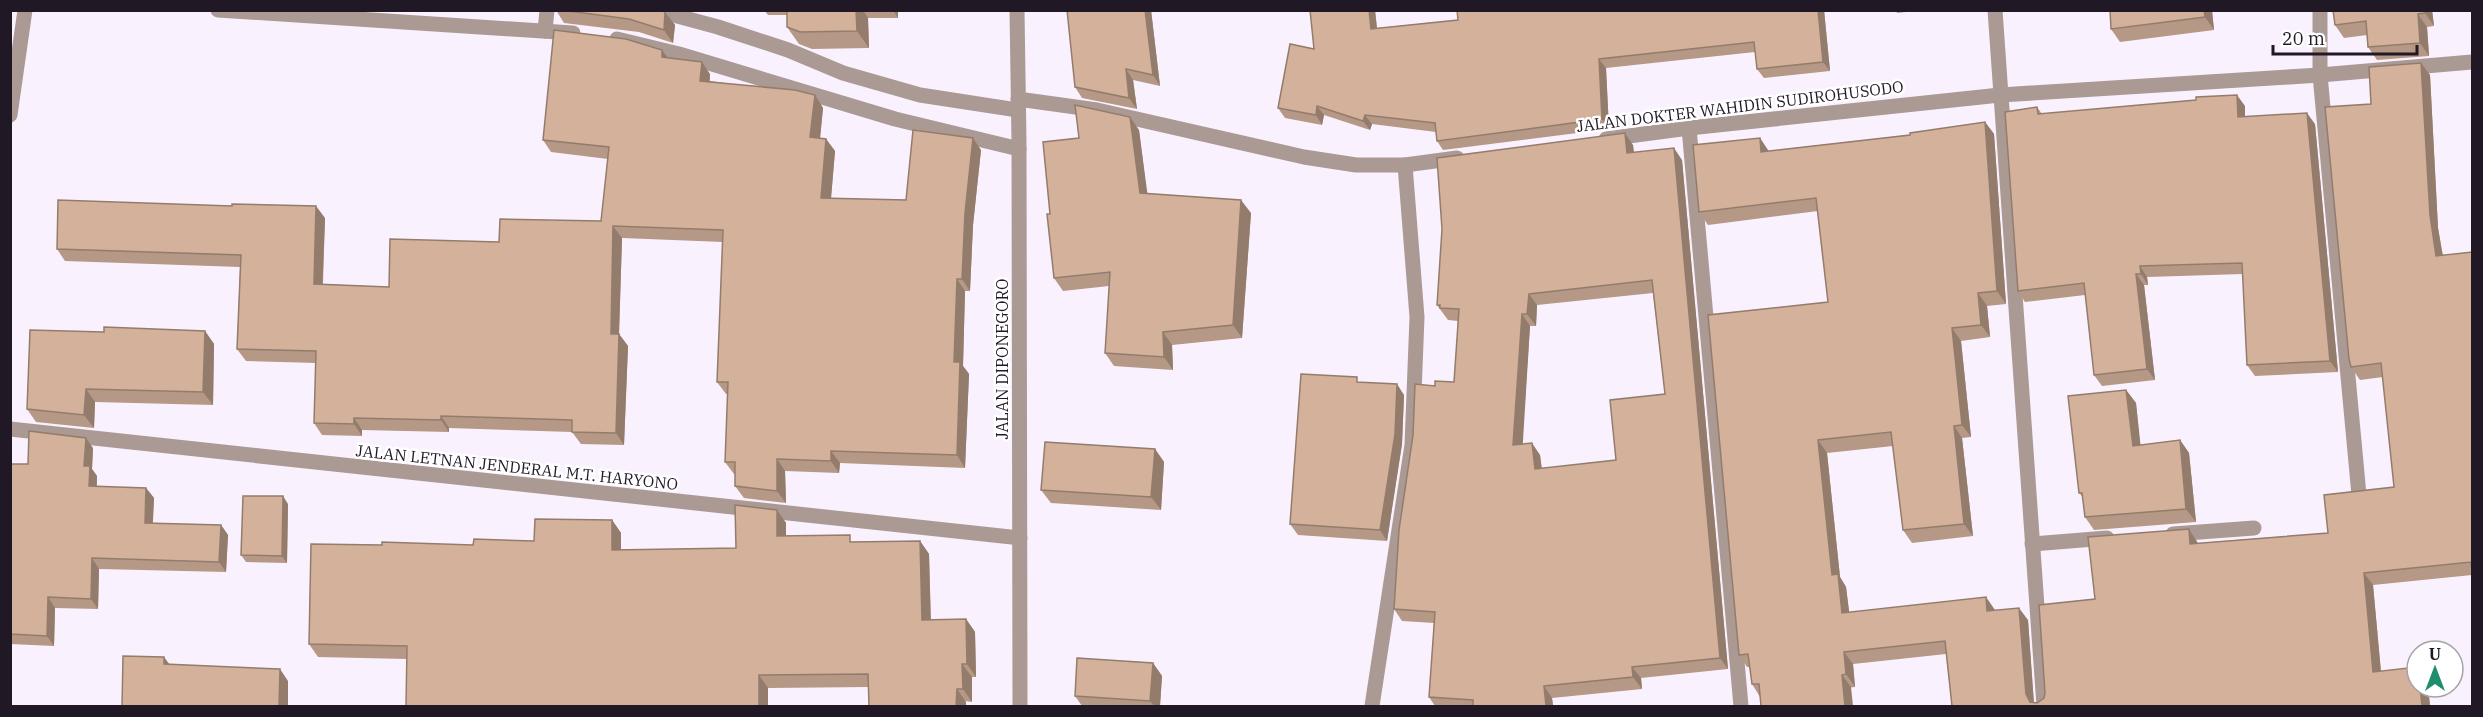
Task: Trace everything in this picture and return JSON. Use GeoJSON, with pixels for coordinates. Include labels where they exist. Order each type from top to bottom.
{"type":"FeatureCollection","features":[{"type":"Feature","properties":{"kind":"street"},"geometry":{"type":"LineString","coordinates":[[10,114],[25,10]]}},
{"type":"Feature","properties":{"kind":"street"},"geometry":{"type":"LineString","coordinates":[[218,10],[545,29],[585,34]]}},
{"type":"Feature","properties":{"kind":"street"},"geometry":{"type":"LineString","coordinates":[[545,29],[547,10]]}},
{"type":"Feature","properties":{"kind":"street"},"geometry":{"type":"LineString","coordinates":[[655,10],[718,27],[788,50],[843,73],[920,95],[1018,108],[1097,110],[1304,158],[1356,165],[1405,165],[1473,156]]}},
{"type":"Feature","properties":{"kind":"street","name":"JALAN DIPONEGORO"},"geometry":{"type":"LineString","coordinates":[[1017,10],[1020,146],[1020,706]]}},
{"type":"Feature","properties":{"kind":"street"},"geometry":{"type":"LineString","coordinates":[[1995,10],[2044,706]]}},
{"type":"Feature","properties":{"kind":"street"},"geometry":{"type":"LineString","coordinates":[[2320,10],[2320,75],[2359,495]]}},
{"type":"Feature","properties":{"kind":"street"},"geometry":{"type":"LineString","coordinates":[[605,37],[679,54],[895,119],[1020,146]]}},
{"type":"Feature","properties":{"kind":"street","name":"JALAN DOKTER WAHIDIN SUDIROHUSODO"},"geometry":{"type":"LineString","coordinates":[[1586,142],[1689,128],[2000,95],[2472,63]]}},
{"type":"Feature","properties":{"kind":"street"},"geometry":{"type":"LineString","coordinates":[[1689,128],[1741,706]]}},
{"type":"Feature","properties":{"kind":"street"},"geometry":{"type":"LineString","coordinates":[[1372,706],[1412,445],[1417,316],[1405,165]]}},
{"type":"Feature","properties":{"kind":"street","name":"JALAN LETNAN JENDERAL M.T. HARYONO"},"geometry":{"type":"LineString","coordinates":[[10,429],[1020,538]]}},
{"type":"Feature","properties":{"kind":"street"},"geometry":{"type":"LineString","coordinates":[[2161,535],[2254,528]]}},
{"type":"Feature","properties":{"kind":"street"},"geometry":{"type":"LineString","coordinates":[[2032,544],[2126,537]]}},
{"type":"Feature","properties":{"kind":"building"},"geometry":{"type":"Polygon","coordinates":[[[561,10],[660,10],[665,12],[664,30],[629,19],[561,10]]]}},
{"type":"Feature","properties":{"kind":"building"},"geometry":{"type":"Polygon","coordinates":[[[787,10],[856,10],[857,31],[800,32],[787,27],[787,10]]]}},
{"type":"Feature","properties":{"kind":"building"},"geometry":{"type":"Polygon","coordinates":[[[1067,10],[1145,10],[1153,75],[1126,69],[1129,98],[1075,87],[1067,10]]]}},
{"type":"Feature","properties":{"kind":"building"},"geometry":{"type":"Polygon","coordinates":[[[1310,10],[1369,10],[1371,29],[1458,20],[1457,10],[1818,10],[1823,62],[1757,69],[1754,42],[1599,59],[1602,119],[1437,141],[1435,123],[1365,115],[1363,121],[1317,106],[1316,115],[1278,108],[1290,44],[1314,49],[1310,10]]]}},
{"type":"Feature","properties":{"kind":"building"},"geometry":{"type":"Polygon","coordinates":[[[2110,10],[2204,10],[2205,17],[2111,29],[2110,10]]]}},
{"type":"Feature","properties":{"kind":"building"},"geometry":{"type":"Polygon","coordinates":[[[2333,10],[2425,10],[2425,13],[2418,14],[2420,43],[2368,47],[2366,21],[2335,25],[2333,10]]]}},
{"type":"Feature","properties":{"kind":"building"},"geometry":{"type":"Polygon","coordinates":[[[554,30],[626,39],[662,50],[662,57],[702,62],[700,81],[795,90],[815,95],[810,137],[826,139],[821,198],[906,200],[913,130],[973,138],[965,213],[962,279],[957,279],[954,362],[960,362],[957,455],[831,451],[831,461],[777,459],[777,491],[735,486],[735,462],[725,462],[728,382],[717,382],[723,230],[613,226],[611,334],[619,334],[616,433],[572,432],[572,420],[441,416],[441,420],[354,418],[354,424],[314,423],[316,351],[237,349],[241,255],[57,249],[58,200],[232,206],[232,204],[316,206],[314,284],[389,287],[390,239],[499,242],[500,219],[601,221],[609,147],[543,140],[554,30]]]}},
{"type":"Feature","properties":{"kind":"building"},"geometry":{"type":"Polygon","coordinates":[[[2421,63],[2430,215],[2436,256],[2472,252],[2472,571],[2471,562],[2364,573],[2373,672],[2405,668],[2405,699],[2421,699],[2422,706],[1952,706],[1945,641],[1844,652],[1846,674],[1842,675],[1845,706],[1761,706],[1759,684],[1752,684],[1748,654],[1739,655],[1708,315],[1828,302],[1816,198],[1699,212],[1693,145],[1760,138],[1761,152],[1910,135],[1910,133],[1985,122],[1997,291],[1978,293],[1981,325],[1952,328],[1962,425],[1954,426],[1964,524],[1903,530],[1891,432],[1818,440],[1832,575],[1838,574],[1842,613],[1986,597],[1987,611],[2019,608],[2026,694],[2030,702],[2037,703],[2044,698],[2045,693],[2039,605],[2095,599],[2088,537],[2189,529],[2190,544],[2328,533],[2324,495],[2394,487],[2381,363],[2351,367],[2349,359],[2325,107],[2371,104],[2369,67],[2421,63]]]}},
{"type":"Feature","properties":{"kind":"building"},"geometry":{"type":"Polygon","coordinates":[[[2237,95],[2238,117],[2307,113],[2330,361],[2247,365],[2242,263],[2140,266],[2141,274],[2136,274],[2147,369],[2094,375],[2084,283],[2018,291],[2005,112],[2037,107],[2038,114],[2196,100],[2196,97],[2237,95]]]}},
{"type":"Feature","properties":{"kind":"building"},"geometry":{"type":"Polygon","coordinates":[[[1075,105],[1130,117],[1140,193],[1241,200],[1233,325],[1163,332],[1164,357],[1105,353],[1110,272],[1054,278],[1047,214],[1050,214],[1043,142],[1079,138],[1075,105]]]}},
{"type":"Feature","properties":{"kind":"building"},"geometry":{"type":"Polygon","coordinates":[[[1625,133],[1627,153],[1674,148],[1720,658],[1632,667],[1633,677],[1544,686],[1546,706],[1473,706],[1473,700],[1429,697],[1435,612],[1394,609],[1399,530],[1413,435],[1415,384],[1435,386],[1435,381],[1454,382],[1459,309],[1440,308],[1440,305],[1437,305],[1442,229],[1437,158],[1625,133]],[[1652,280],[1529,294],[1527,314],[1522,314],[1513,445],[1532,443],[1535,469],[1616,460],[1610,400],[1665,394],[1652,280]]]}},
{"type":"Feature","properties":{"kind":"building"},"geometry":{"type":"Polygon","coordinates":[[[104,327],[205,331],[203,392],[86,389],[84,415],[27,409],[30,330],[104,332],[104,327]]]}},
{"type":"Feature","properties":{"kind":"building"},"geometry":{"type":"Polygon","coordinates":[[[1301,374],[1357,377],[1357,382],[1397,384],[1395,434],[1380,530],[1290,524],[1301,374]]]}},
{"type":"Feature","properties":{"kind":"building"},"geometry":{"type":"Polygon","coordinates":[[[2126,390],[2133,446],[2180,440],[2186,509],[2085,517],[2082,493],[2079,493],[2068,396],[2126,390]]]}},
{"type":"Feature","properties":{"kind":"building"},"geometry":{"type":"Polygon","coordinates":[[[29,431],[86,438],[84,466],[90,466],[89,486],[146,488],[145,523],[221,525],[219,562],[92,558],[91,599],[48,597],[47,636],[10,634],[10,464],[28,464],[29,431]]]}},
{"type":"Feature","properties":{"kind":"building"},"geometry":{"type":"Polygon","coordinates":[[[1045,442],[1155,449],[1151,497],[1041,490],[1045,442]]]}},
{"type":"Feature","properties":{"kind":"building"},"geometry":{"type":"Polygon","coordinates":[[[243,496],[283,496],[282,556],[241,555],[243,496]]]}},
{"type":"Feature","properties":{"kind":"building"},"geometry":{"type":"Polygon","coordinates":[[[735,505],[777,510],[777,536],[850,535],[850,542],[920,541],[922,620],[966,619],[967,664],[962,664],[963,689],[957,689],[956,706],[869,706],[868,674],[759,675],[759,706],[406,706],[407,646],[309,644],[311,544],[382,545],[382,542],[473,545],[474,539],[534,541],[535,519],[612,520],[612,550],[736,548],[735,505]]]}},
{"type":"Feature","properties":{"kind":"building"},"geometry":{"type":"Polygon","coordinates":[[[123,656],[164,657],[164,664],[280,669],[279,706],[122,706],[123,656]]]}},
{"type":"Feature","properties":{"kind":"building"},"geometry":{"type":"Polygon","coordinates":[[[1077,658],[1153,663],[1150,701],[1075,696],[1077,658]]]}}]}
